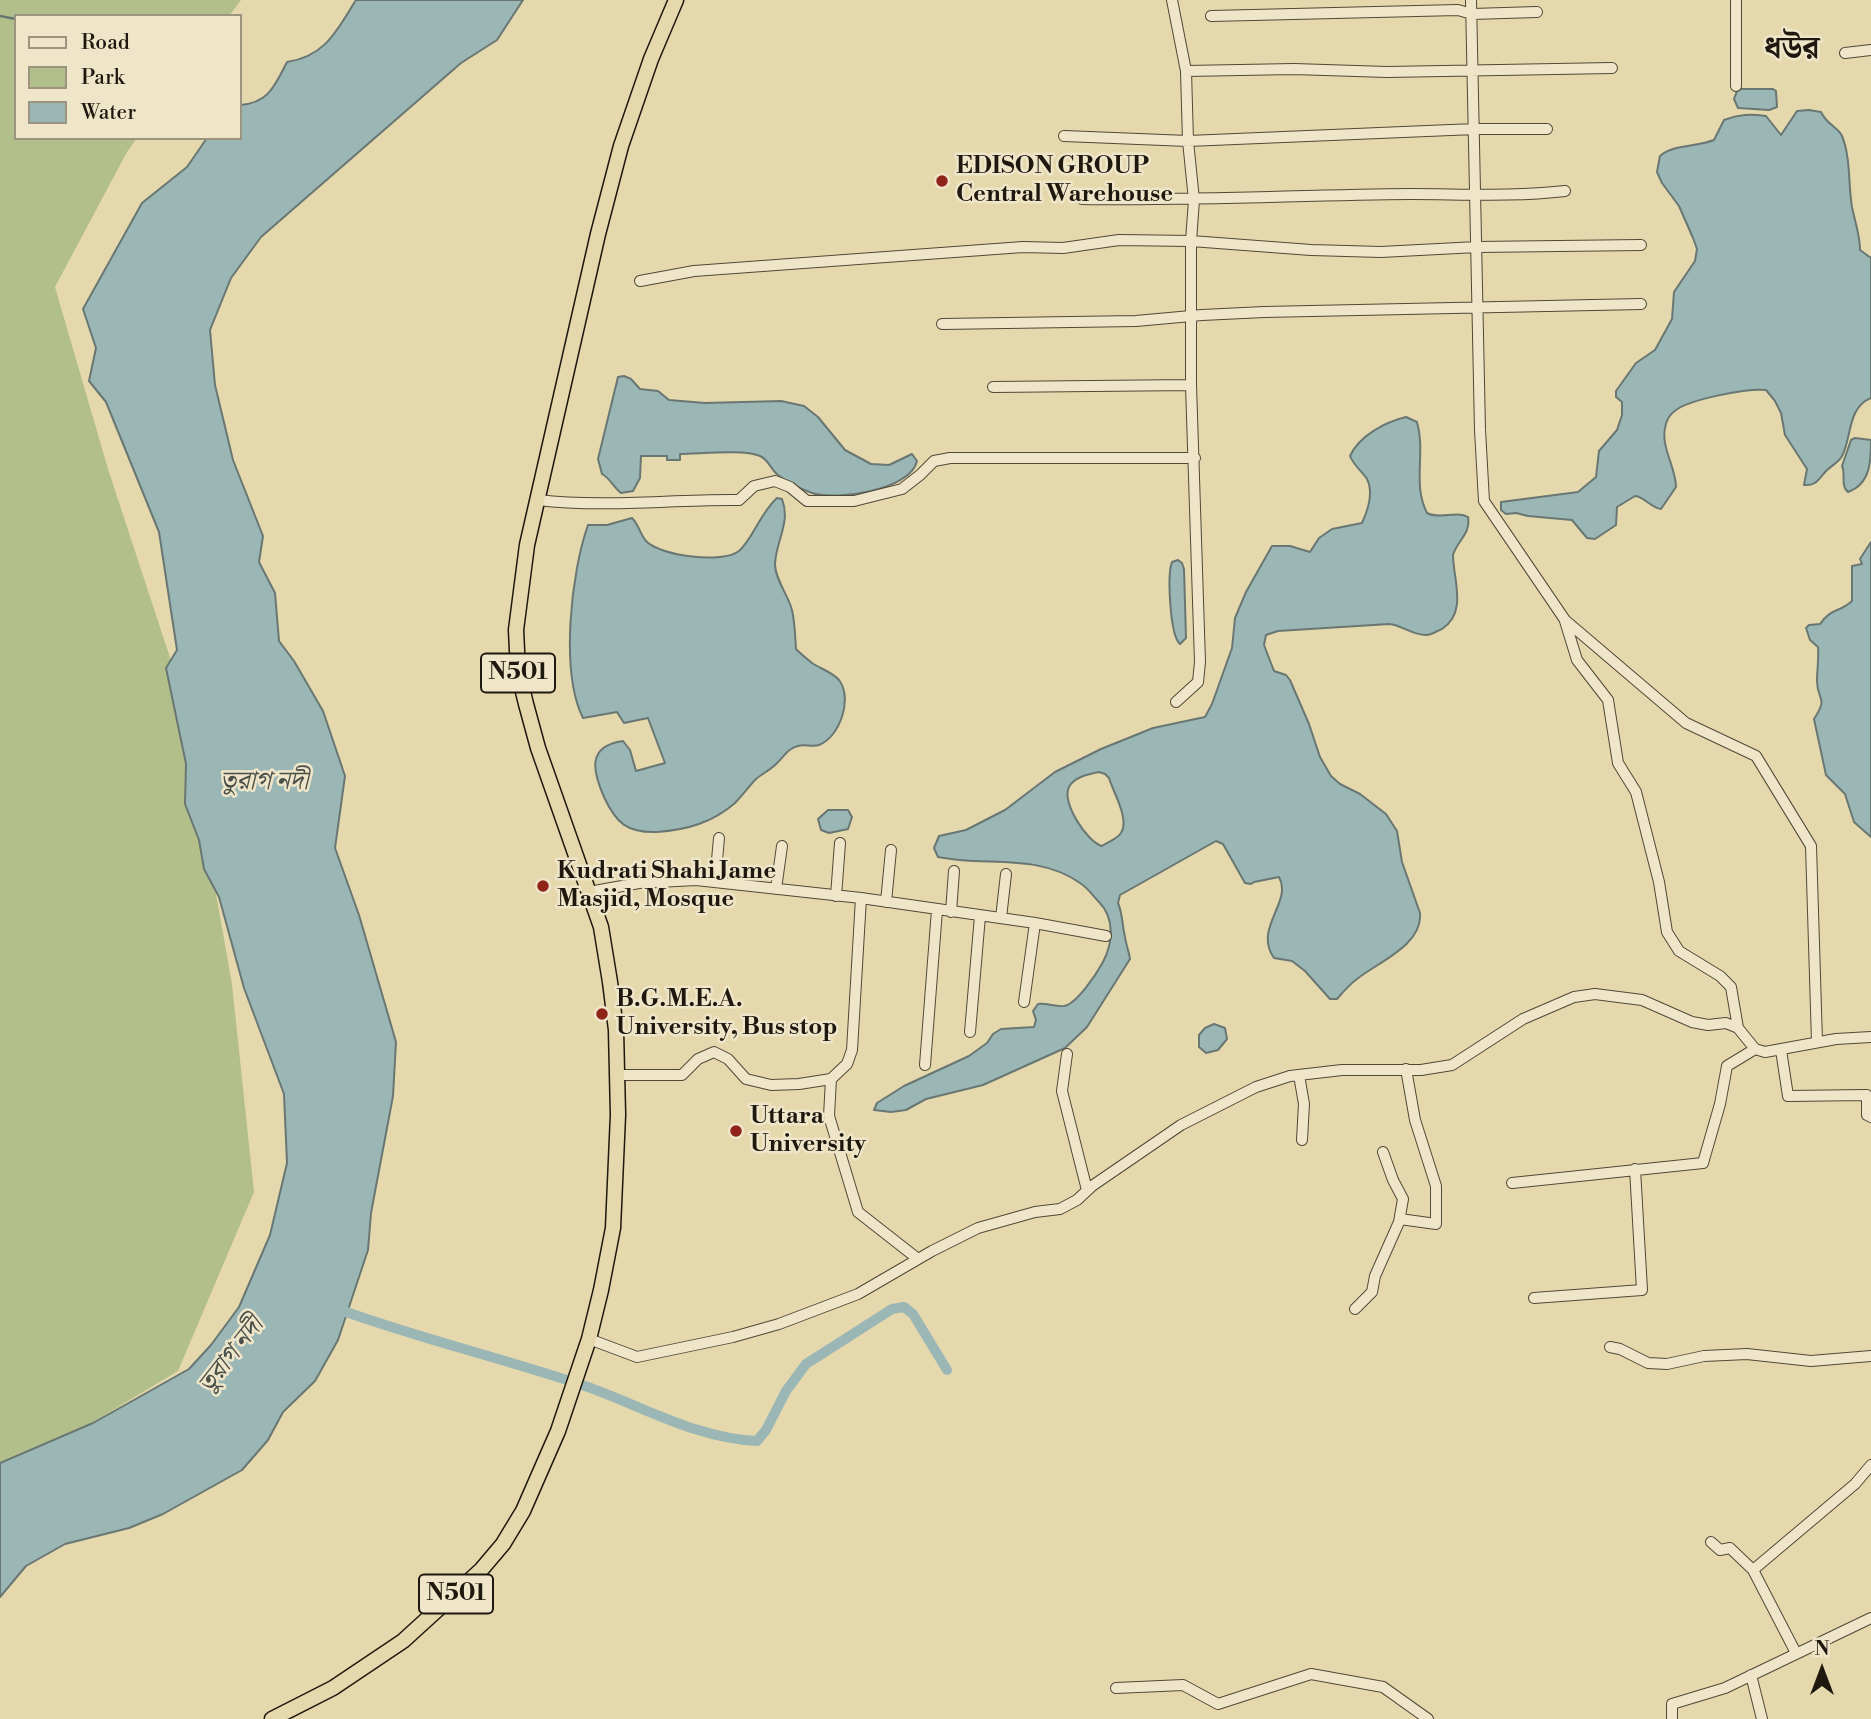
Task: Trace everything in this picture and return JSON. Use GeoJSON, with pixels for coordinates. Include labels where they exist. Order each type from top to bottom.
{"type":"FeatureCollection","features":[{"type":"Feature","properties":{"kind":"highway","name":"N501"},"geometry":{"type":"LineString","coordinates":[[272,1719],[333,1688],[403,1641],[481,1570],[503,1544],[523,1511],[558,1431],[587,1344],[613,1228],[616,1030],[601,927],[538,748],[518,671],[516,630],[520,584],[541,476],[598,234],[621,146],[651,59],[676,0]]}},
{"type":"Feature","properties":{"kind":"street"},"geometry":{"type":"LineString","coordinates":[[1172,0],[1186,71],[1188,141],[1194,200],[1191,241],[1191,385],[1200,675],[1198,682],[1176,702]]}},
{"type":"Feature","properties":{"kind":"street"},"geometry":{"type":"LineString","coordinates":[[1471,0],[1484,501],[1565,620],[1686,723],[1756,756],[1811,846],[1818,1042]]}},
{"type":"Feature","properties":{"kind":"street"},"geometry":{"type":"LineString","coordinates":[[1736,0],[1736,86]]}},
{"type":"Feature","properties":{"kind":"street"},"geometry":{"type":"LineString","coordinates":[[1212,16],[1458,10],[1472,14],[1537,12]]}},
{"type":"Feature","properties":{"kind":"street"},"geometry":{"type":"LineString","coordinates":[[1845,53],[1871,50]]}},
{"type":"Feature","properties":{"kind":"street"},"geometry":{"type":"LineString","coordinates":[[1186,71],[1294,69],[1387,72],[1612,68]]}},
{"type":"Feature","properties":{"kind":"street"},"geometry":{"type":"LineString","coordinates":[[1064,136],[1188,141],[1475,129],[1547,129]]}},
{"type":"Feature","properties":{"kind":"street"},"geometry":{"type":"LineString","coordinates":[[1082,199],[1526,195],[1565,191]]}},
{"type":"Feature","properties":{"kind":"street"},"geometry":{"type":"LineString","coordinates":[[640,281],[694,271],[1023,247],[1063,248],[1119,240],[1191,241],[1325,251],[1381,252],[1477,247],[1641,245]]}},
{"type":"Feature","properties":{"kind":"street"},"geometry":{"type":"LineString","coordinates":[[942,324],[1136,321],[1264,312],[1641,304]]}},
{"type":"Feature","properties":{"kind":"street"},"geometry":{"type":"LineString","coordinates":[[993,387],[1191,385]]}},
{"type":"Feature","properties":{"kind":"street"},"geometry":{"type":"LineString","coordinates":[[538,500],[560,503],[639,504],[740,500],[754,486],[775,481],[790,487],[807,501],[854,501],[902,489],[934,461],[950,458],[1195,458]]}},
{"type":"Feature","properties":{"kind":"street"},"geometry":{"type":"LineString","coordinates":[[1565,620],[1577,660],[1608,700],[1618,763],[1636,792],[1660,882],[1667,932],[1679,951],[1720,976],[1731,987],[1738,1028]]}},
{"type":"Feature","properties":{"kind":"street"},"geometry":{"type":"LineString","coordinates":[[715,882],[719,838]]}},
{"type":"Feature","properties":{"kind":"street"},"geometry":{"type":"LineString","coordinates":[[836,896],[840,843]]}},
{"type":"Feature","properties":{"kind":"street"},"geometry":{"type":"LineString","coordinates":[[776,889],[782,846]]}},
{"type":"Feature","properties":{"kind":"street"},"geometry":{"type":"LineString","coordinates":[[886,902],[891,850]]}},
{"type":"Feature","properties":{"kind":"street"},"geometry":{"type":"LineString","coordinates":[[951,912],[954,871]]}},
{"type":"Feature","properties":{"kind":"street"},"geometry":{"type":"LineString","coordinates":[[1001,919],[1006,874]]}},
{"type":"Feature","properties":{"kind":"street"},"geometry":{"type":"LineString","coordinates":[[589,892],[639,883],[696,880],[861,898],[1106,936]]}},
{"type":"Feature","properties":{"kind":"street"},"geometry":{"type":"LineString","coordinates":[[617,1075],[682,1075],[698,1059],[714,1052],[728,1059],[746,1079],[771,1085],[831,1079],[847,1064],[852,1049],[861,898]]}},
{"type":"Feature","properties":{"kind":"street"},"geometry":{"type":"LineString","coordinates":[[925,1065],[937,911]]}},
{"type":"Feature","properties":{"kind":"street"},"geometry":{"type":"LineString","coordinates":[[970,1032],[980,916]]}},
{"type":"Feature","properties":{"kind":"street"},"geometry":{"type":"LineString","coordinates":[[1024,1002],[1035,923]]}},
{"type":"Feature","properties":{"kind":"street"},"geometry":{"type":"LineString","coordinates":[[587,1344],[637,1357],[733,1337],[779,1324],[858,1294],[978,1228],[1035,1212],[1060,1209],[1077,1200],[1181,1125],[1255,1087],[1299,1075],[1342,1070],[1421,1070],[1452,1065],[1523,1019],[1574,997],[1595,994],[1642,1000],[1692,1022],[1708,1026],[1726,1023],[1738,1028],[1755,1049],[1765,1052],[1818,1042],[1871,1037]]}},
{"type":"Feature","properties":{"kind":"street"},"geometry":{"type":"LineString","coordinates":[[1512,1183],[1703,1163],[1720,1104],[1727,1066],[1755,1049]]}},
{"type":"Feature","properties":{"kind":"street"},"geometry":{"type":"LineString","coordinates":[[1781,1050],[1788,1096],[1867,1095],[1867,1115],[1871,1117]]}},
{"type":"Feature","properties":{"kind":"street"},"geometry":{"type":"LineString","coordinates":[[1067,1054],[1062,1091],[1087,1191]]}},
{"type":"Feature","properties":{"kind":"street"},"geometry":{"type":"LineString","coordinates":[[1400,1219],[1436,1224],[1436,1186],[1415,1120],[1406,1069]]}},
{"type":"Feature","properties":{"kind":"street"},"geometry":{"type":"LineString","coordinates":[[1299,1075],[1304,1104],[1302,1140]]}},
{"type":"Feature","properties":{"kind":"street"},"geometry":{"type":"LineString","coordinates":[[831,1079],[829,1116],[858,1212],[918,1259]]}},
{"type":"Feature","properties":{"kind":"street"},"geometry":{"type":"LineString","coordinates":[[1355,1309],[1372,1293],[1374,1276],[1400,1219],[1403,1199],[1393,1180],[1384,1152]]}},
{"type":"Feature","properties":{"kind":"street"},"geometry":{"type":"LineString","coordinates":[[1534,1298],[1642,1290],[1636,1169]]}},
{"type":"Feature","properties":{"kind":"street"},"geometry":{"type":"LineString","coordinates":[[1609,1347],[1620,1349],[1648,1363],[1667,1364],[1703,1356],[1747,1354],[1811,1360],[1871,1356]]}},
{"type":"Feature","properties":{"kind":"street"},"geometry":{"type":"LineString","coordinates":[[1753,1570],[1855,1484],[1871,1465]]}},
{"type":"Feature","properties":{"kind":"street"},"geometry":{"type":"LineString","coordinates":[[1711,1542],[1720,1549],[1730,1548],[1753,1570],[1796,1653]]}},
{"type":"Feature","properties":{"kind":"street"},"geometry":{"type":"LineString","coordinates":[[1672,1719],[1672,1704],[1725,1688],[1871,1618]]}},
{"type":"Feature","properties":{"kind":"street"},"geometry":{"type":"LineString","coordinates":[[1116,1688],[1183,1685],[1218,1704],[1311,1674],[1383,1687],[1428,1719]]}},
{"type":"Feature","properties":{"kind":"street"},"geometry":{"type":"LineString","coordinates":[[1751,1675],[1762,1719]]}},
{"type":"Feature","properties":{"kind":"green space"},"geometry":{"type":"Polygon","coordinates":[[[0,0],[241,0],[230,14],[14,14],[14,140],[136,140],[55,287],[108,469],[179,685],[232,984],[254,1192],[178,1371],[0,1478],[0,0]]]}},
{"type":"Feature","properties":{"kind":"water","name":"তুরাগ নদী"},"geometry":{"type":"Polygon","coordinates":[[[356,0],[523,0],[497,40],[461,63],[261,237],[231,278],[210,330],[215,385],[233,460],[263,536],[259,562],[275,593],[279,641],[323,711],[345,776],[335,848],[359,915],[396,1042],[393,1096],[371,1213],[368,1250],[338,1340],[315,1381],[283,1412],[268,1440],[242,1470],[163,1514],[129,1528],[65,1544],[26,1566],[0,1597],[0,1463],[93,1423],[189,1369],[239,1307],[270,1235],[287,1163],[284,1094],[244,988],[219,897],[204,869],[199,840],[185,804],[186,764],[166,668],[177,650],[159,532],[106,402],[89,381],[96,348],[83,309],[142,203],[187,167],[206,140],[242,140],[242,105],[264,97],[275,85],[287,62],[312,54],[336,31],[356,0]]]}},
{"type":"Feature","properties":{"kind":"water"},"geometry":{"type":"Polygon","coordinates":[[[1773,89],[1776,91],[1777,107],[1769,110],[1738,108],[1734,99],[1737,91],[1773,89]]]}},
{"type":"Feature","properties":{"kind":"water"},"geometry":{"type":"Polygon","coordinates":[[[1797,111],[1821,112],[1842,136],[1847,153],[1852,207],[1860,250],[1871,258],[1871,398],[1863,403],[1854,416],[1841,458],[1816,482],[1804,485],[1807,469],[1785,435],[1781,413],[1775,401],[1766,390],[1734,393],[1683,406],[1669,418],[1664,435],[1676,487],[1661,509],[1635,496],[1617,507],[1616,525],[1595,539],[1587,538],[1572,520],[1506,514],[1501,510],[1501,502],[1578,492],[1596,477],[1599,451],[1617,430],[1622,415],[1622,402],[1616,397],[1616,391],[1636,363],[1655,350],[1672,319],[1674,292],[1695,261],[1697,249],[1679,206],[1657,172],[1660,156],[1672,149],[1714,140],[1724,120],[1729,118],[1745,115],[1766,116],[1781,135],[1797,111]]]}},
{"type":"Feature","properties":{"kind":"water"},"geometry":{"type":"Polygon","coordinates":[[[624,376],[640,389],[658,391],[669,400],[705,403],[781,401],[804,406],[818,417],[845,450],[871,464],[889,465],[912,454],[917,461],[912,471],[887,486],[854,494],[823,495],[812,493],[786,480],[763,458],[753,454],[680,454],[680,460],[667,460],[667,456],[641,456],[640,478],[633,491],[621,493],[602,474],[598,459],[618,377],[624,376]]]}},
{"type":"Feature","properties":{"kind":"water"},"geometry":{"type":"Polygon","coordinates":[[[1406,417],[1417,422],[1420,491],[1427,513],[1468,517],[1466,533],[1453,555],[1457,595],[1455,614],[1442,629],[1426,635],[1389,624],[1278,631],[1266,635],[1264,645],[1274,671],[1286,675],[1290,680],[1320,757],[1331,776],[1386,814],[1397,831],[1402,862],[1420,913],[1414,934],[1398,952],[1354,981],[1337,999],[1330,999],[1305,971],[1292,961],[1274,958],[1269,947],[1270,926],[1281,896],[1279,877],[1245,883],[1223,844],[1216,841],[1120,895],[1118,903],[1130,959],[1087,1027],[1065,1048],[983,1085],[926,1099],[906,1110],[874,1110],[877,1103],[904,1086],[969,1056],[1001,1029],[1034,1027],[1036,1020],[1033,1011],[1038,1004],[1064,1006],[1075,1000],[1103,962],[1109,947],[1111,931],[1108,915],[1080,883],[1064,874],[1029,864],[938,857],[934,848],[939,836],[966,830],[1005,810],[1055,772],[1101,749],[1153,728],[1205,717],[1232,648],[1235,618],[1246,592],[1272,546],[1290,546],[1310,552],[1319,538],[1332,529],[1362,523],[1369,501],[1369,484],[1350,456],[1366,436],[1406,417]],[[1099,772],[1078,778],[1069,787],[1068,794],[1077,821],[1089,837],[1102,846],[1117,837],[1123,827],[1120,806],[1105,774],[1099,772]]]}},
{"type":"Feature","properties":{"kind":"water"},"geometry":{"type":"Polygon","coordinates":[[[1851,440],[1871,440],[1870,463],[1861,483],[1848,492],[1844,486],[1842,466],[1851,440]]]}},
{"type":"Feature","properties":{"kind":"water"},"geometry":{"type":"Polygon","coordinates":[[[777,498],[782,499],[785,516],[775,564],[779,581],[792,610],[796,649],[839,680],[845,697],[838,726],[826,741],[819,745],[800,745],[791,749],[756,779],[735,803],[708,820],[668,831],[647,832],[630,828],[618,820],[604,797],[595,770],[598,754],[603,748],[623,741],[630,750],[636,771],[665,763],[648,718],[624,723],[617,712],[583,718],[576,698],[572,675],[570,622],[577,569],[588,525],[607,525],[632,518],[646,541],[664,551],[706,558],[720,557],[739,551],[777,498]]]}},
{"type":"Feature","properties":{"kind":"water"},"geometry":{"type":"Polygon","coordinates":[[[1871,542],[1871,837],[1854,822],[1845,794],[1826,775],[1814,719],[1822,702],[1817,687],[1818,647],[1810,640],[1806,628],[1820,624],[1832,612],[1852,601],[1852,566],[1862,564],[1860,559],[1871,542]]]}},
{"type":"Feature","properties":{"kind":"water"},"geometry":{"type":"Polygon","coordinates":[[[1178,560],[1184,569],[1186,638],[1180,644],[1174,630],[1170,592],[1170,569],[1172,562],[1178,560]]]}},
{"type":"Feature","properties":{"kind":"water"},"geometry":{"type":"Polygon","coordinates":[[[828,810],[848,810],[852,817],[848,829],[829,833],[821,830],[818,819],[828,810]]]}},
{"type":"Feature","properties":{"kind":"water"},"geometry":{"type":"Polygon","coordinates":[[[1214,1024],[1225,1028],[1227,1039],[1218,1050],[1206,1053],[1199,1047],[1199,1035],[1214,1024]]]}},
{"type":"Feature","properties":{"kind":"waterway"},"geometry":{"type":"LineString","coordinates":[[0,16],[14,19]]}},
{"type":"Feature","properties":{"kind":"waterway"},"geometry":{"type":"LineString","coordinates":[[335,1308],[585,1386],[691,1428],[735,1439],[757,1441],[766,1430],[786,1391],[806,1364],[892,1309],[904,1307],[913,1314],[947,1370]]}},
{"type":"Feature","properties":{"kind":"place","name":"EDISON GROUP Central Warehouse"},"geometry":{"type":"Point","coordinates":[942,181]}},
{"type":"Feature","properties":{"kind":"place","name":"Kudrati Shahi Jame Masjid, Mosque"},"geometry":{"type":"Point","coordinates":[543,886]}},
{"type":"Feature","properties":{"kind":"place","name":"B.G.M.E.A. University, Bus stop"},"geometry":{"type":"Point","coordinates":[602,1014]}},
{"type":"Feature","properties":{"kind":"place","name":"Uttara University"},"geometry":{"type":"Point","coordinates":[736,1131]}},
{"type":"Feature","properties":{"kind":"district","name":"ধউর"},"geometry":{"type":"Point","coordinates":[1792,50]}}]}
